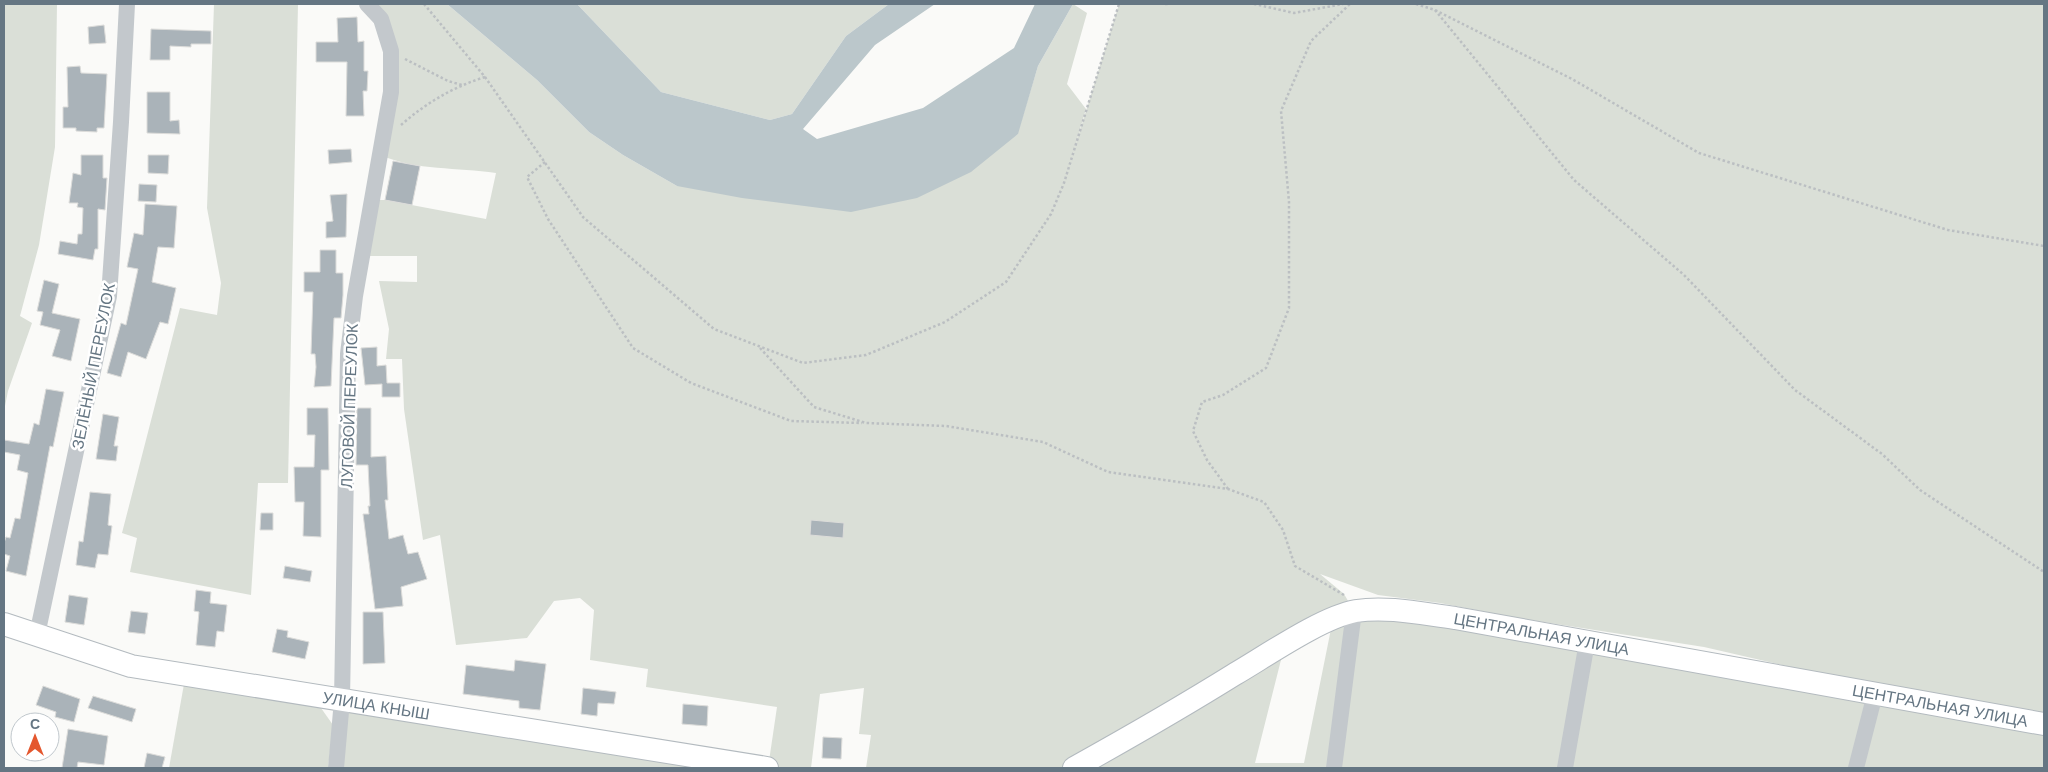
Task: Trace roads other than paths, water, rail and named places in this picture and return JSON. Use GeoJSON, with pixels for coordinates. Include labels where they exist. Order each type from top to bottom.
{"type":"FeatureCollection","features":[{"type":"Feature","properties":{"kind":"street","name":"ЗЕЛЁНЫЙ ПЕРЕУЛОК"},"geometry":{"type":"LineString","coordinates":[[37,635],[109,296],[122,122],[127,4]]}},
{"type":"Feature","properties":{"kind":"street","name":"ЛУГОВОЙ ПЕРЕУЛОК"},"geometry":{"type":"LineString","coordinates":[[336,768],[342,700],[348,354],[355,296],[391,92],[391,51],[381,19],[367,4]]}},
{"type":"Feature","properties":{"kind":"street","name":"ЦЕНТРАЛЬНАЯ УЛИЦА"},"geometry":{"type":"LineString","coordinates":[[1074,768],[1158,721],[1285,644],[1334,618],[1354,611],[1377,609],[1446,617],[2044,724]]}},
{"type":"Feature","properties":{"kind":"street"},"geometry":{"type":"LineString","coordinates":[[1334,768],[1354,611]]}},
{"type":"Feature","properties":{"kind":"street","name":"УЛИЦА КНЫШ"},"geometry":{"type":"LineString","coordinates":[[4,624],[131,666],[761,768]]}},
{"type":"Feature","properties":{"kind":"street"},"geometry":{"type":"LineString","coordinates":[[1565,768],[1587,642]]}},
{"type":"Feature","properties":{"kind":"street"},"geometry":{"type":"LineString","coordinates":[[1856,768],[1874,694]]}}]}
